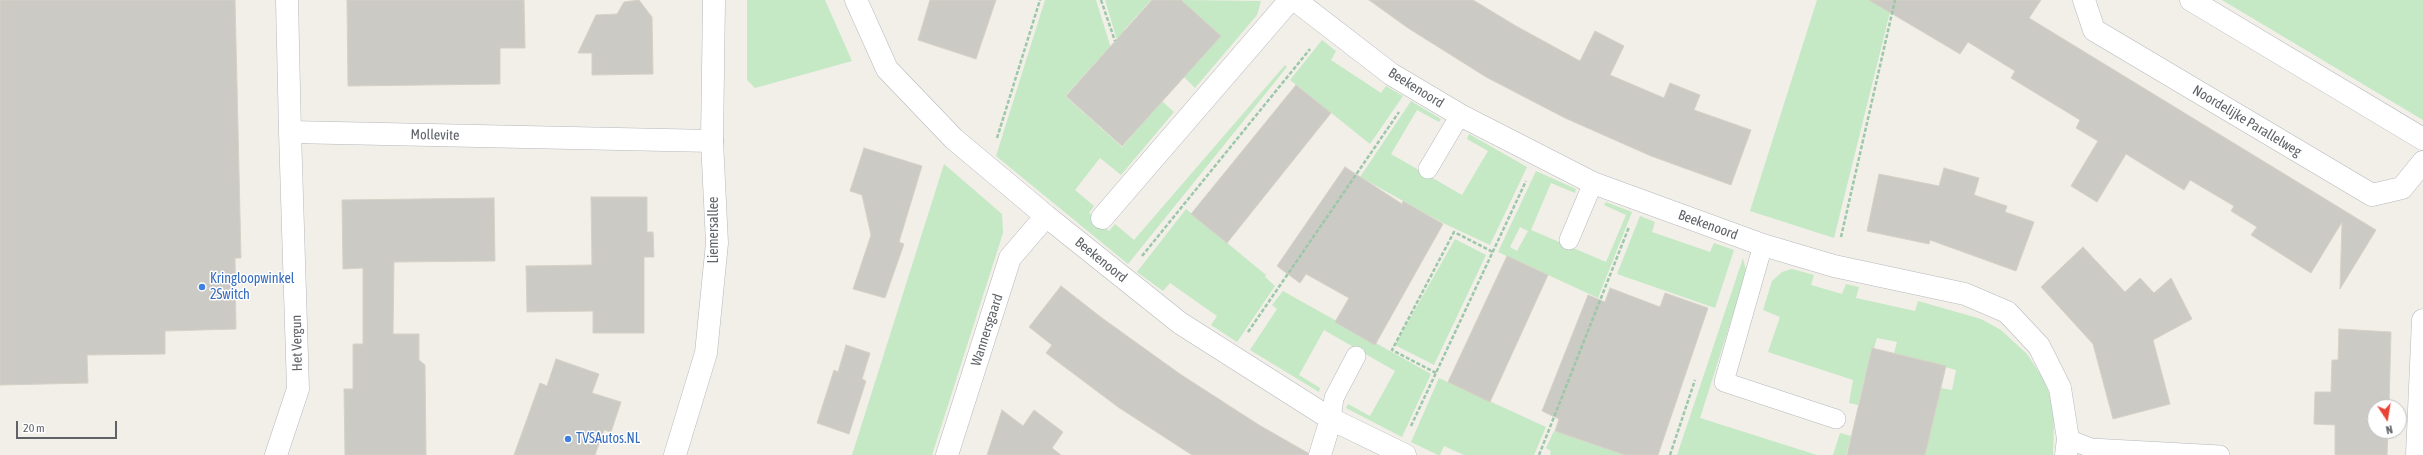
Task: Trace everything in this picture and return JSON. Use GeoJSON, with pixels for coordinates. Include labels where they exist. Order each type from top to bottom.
{"type":"FeatureCollection","features":[{"type":"Feature","properties":{"kind":"street"},"geometry":{"type":"LineString","coordinates":[[287,0],[290,132]]}},
{"type":"Feature","properties":{"kind":"street","name":"Liemersallee"},"geometry":{"type":"LineString","coordinates":[[675,455],[706,353],[717,243],[712,141],[714,0]]}},
{"type":"Feature","properties":{"kind":"street","name":"Beekenoord"},"geometry":{"type":"LineString","coordinates":[[856,0],[888,69],[954,139],[1046,216],[1180,323],[1331,419],[1402,454]]}},
{"type":"Feature","properties":{"kind":"street"},"geometry":{"type":"LineString","coordinates":[[1102,218],[1290,0]]}},
{"type":"Feature","properties":{"kind":"street","name":"Beekenoord"},"geometry":{"type":"LineString","coordinates":[[1295,0],[1391,74],[1460,115],[1593,183],[1763,245],[1834,266],[1965,294],[2007,312],[2039,346],[2060,388],[2067,447]]}},
{"type":"Feature","properties":{"kind":"street","name":"Noordelijke Parallelweg"},"geometry":{"type":"LineString","coordinates":[[2084,0],[2094,30],[2372,195],[2402,188],[2423,162]]}},
{"type":"Feature","properties":{"kind":"street"},"geometry":{"type":"LineString","coordinates":[[2191,0],[2423,139]]}},
{"type":"Feature","properties":{"kind":"street","name":"Mollevite"},"geometry":{"type":"LineString","coordinates":[[290,132],[712,141]]}},
{"type":"Feature","properties":{"kind":"street","name":"Het Vergun"},"geometry":{"type":"LineString","coordinates":[[276,455],[298,389],[290,132]]}},
{"type":"Feature","properties":{"kind":"street","name":"Wannersgaard"},"geometry":{"type":"LineString","coordinates":[[947,455],[1010,258],[1046,216]]}},
{"type":"Feature","properties":{"kind":"street"},"geometry":{"type":"LineString","coordinates":[[2418,455],[2423,320]]}},
{"type":"Feature","properties":{"kind":"street"},"geometry":{"type":"LineString","coordinates":[[1320,455],[1331,419]]}},
{"type":"Feature","properties":{"kind":"lane"},"geometry":{"type":"LineString","coordinates":[[1428,169],[1460,115]]}},
{"type":"Feature","properties":{"kind":"lane"},"geometry":{"type":"LineString","coordinates":[[1569,240],[1593,183]]}},
{"type":"Feature","properties":{"kind":"lane"},"geometry":{"type":"LineString","coordinates":[[1763,245],[1724,382],[1836,419]]}},
{"type":"Feature","properties":{"kind":"lane"},"geometry":{"type":"LineString","coordinates":[[1331,419],[1334,398],[1356,356]]}},
{"type":"Feature","properties":{"kind":"lane"},"geometry":{"type":"LineString","coordinates":[[2067,447],[2220,455]]}},
{"type":"Feature","properties":{"kind":"path"},"geometry":{"type":"LineString","coordinates":[[988,167],[1040,0]]}},
{"type":"Feature","properties":{"kind":"path"},"geometry":{"type":"LineString","coordinates":[[1101,0],[1115,41]]}},
{"type":"Feature","properties":{"kind":"path"},"geometry":{"type":"LineString","coordinates":[[1834,266],[1895,0]]}},
{"type":"Feature","properties":{"kind":"path"},"geometry":{"type":"LineString","coordinates":[[1124,278],[1328,25]]}},
{"type":"Feature","properties":{"kind":"path"},"geometry":{"type":"LineString","coordinates":[[1232,356],[1415,88]]}},
{"type":"Feature","properties":{"kind":"path"},"geometry":{"type":"LineString","coordinates":[[1402,454],[1436,374],[1538,156]]}},
{"type":"Feature","properties":{"kind":"path"},"geometry":{"type":"LineString","coordinates":[[1539,455],[1640,200]]}},
{"type":"Feature","properties":{"kind":"path"},"geometry":{"type":"LineString","coordinates":[[1436,374],[1392,350],[1454,232],[1493,252]]}},
{"type":"Feature","properties":{"kind":"green space"},"geometry":{"type":"Polygon","coordinates":[[[747,0],[825,0],[852,61],[755,88],[747,80],[747,0]]]}},
{"type":"Feature","properties":{"kind":"green space"},"geometry":{"type":"Polygon","coordinates":[[[1045,0],[1096,0],[1114,58],[1106,51],[1065,96],[1122,147],[1162,101],[1174,112],[1121,175],[1100,158],[1075,190],[1094,206],[1089,213],[1109,231],[1115,224],[1134,240],[1285,65],[1287,67],[1128,264],[996,156],[1045,0]]]}},
{"type":"Feature","properties":{"kind":"green space"},"geometry":{"type":"Polygon","coordinates":[[[1105,0],[1151,0],[1124,30],[1132,37],[1117,40],[1105,0]]]}},
{"type":"Feature","properties":{"kind":"green space"},"geometry":{"type":"Polygon","coordinates":[[[1181,0],[1261,1],[1257,15],[1195,88],[1184,77],[1221,36],[1181,0]]]}},
{"type":"Feature","properties":{"kind":"green space"},"geometry":{"type":"Polygon","coordinates":[[[1817,0],[1893,0],[1834,238],[1750,211],[1817,0]]]}},
{"type":"Feature","properties":{"kind":"green space"},"geometry":{"type":"Polygon","coordinates":[[[2222,0],[2423,0],[2423,120],[2222,0]]]}},
{"type":"Feature","properties":{"kind":"green space"},"geometry":{"type":"Polygon","coordinates":[[[1322,40],[1336,51],[1331,60],[1381,93],[1386,86],[1403,96],[1370,144],[1290,80],[1322,40]]]}},
{"type":"Feature","properties":{"kind":"green space"},"geometry":{"type":"Polygon","coordinates":[[[1411,101],[1441,119],[1439,122],[1417,110],[1391,154],[1462,195],[1488,151],[1467,139],[1469,134],[1527,167],[1490,245],[1443,223],[1360,177],[1411,101]]]}},
{"type":"Feature","properties":{"kind":"green space"},"geometry":{"type":"Polygon","coordinates":[[[944,164],[1002,214],[1003,233],[932,455],[852,455],[944,164]]]}},
{"type":"Feature","properties":{"kind":"green space"},"geometry":{"type":"Polygon","coordinates":[[[1536,171],[1576,189],[1575,193],[1551,183],[1531,230],[1606,262],[1626,215],[1604,205],[1606,202],[1632,212],[1598,298],[1498,252],[1536,171]],[[1520,227],[1510,247],[1517,251],[1528,231],[1520,227]]]}},
{"type":"Feature","properties":{"kind":"green space"},"geometry":{"type":"Polygon","coordinates":[[[1186,209],[1266,275],[1265,277],[1275,286],[1237,342],[1211,325],[1217,316],[1170,283],[1163,291],[1137,272],[1186,209]]]}},
{"type":"Feature","properties":{"kind":"green space"},"geometry":{"type":"Polygon","coordinates":[[[1640,216],[1655,222],[1652,232],[1710,252],[1714,243],[1734,250],[1715,308],[1617,274],[1640,216]]]}},
{"type":"Feature","properties":{"kind":"green space"},"geometry":{"type":"Polygon","coordinates":[[[1455,239],[1486,255],[1434,365],[1395,345],[1455,239]]]}},
{"type":"Feature","properties":{"kind":"green space"},"geometry":{"type":"Polygon","coordinates":[[[1743,258],[1746,271],[1745,277],[1700,418],[1817,455],[1677,455],[1743,258]]]}},
{"type":"Feature","properties":{"kind":"green space"},"geometry":{"type":"Polygon","coordinates":[[[1792,269],[1814,275],[1811,285],[1842,294],[1846,284],[1859,287],[1856,298],[1915,311],[1918,301],[1981,319],[2001,330],[2027,354],[2044,380],[2050,396],[2054,419],[2053,455],[1925,455],[1941,388],[1952,390],[1956,370],[1894,353],[1897,342],[1877,338],[1874,348],[1872,348],[1858,405],[1849,403],[1853,380],[1768,352],[1780,317],[1763,310],[1772,281],[1782,272],[1792,269]]]}},
{"type":"Feature","properties":{"kind":"green space"},"geometry":{"type":"Polygon","coordinates":[[[1283,291],[1431,374],[1402,437],[1346,408],[1348,404],[1370,416],[1395,371],[1324,330],[1299,375],[1320,388],[1319,392],[1250,350],[1277,309],[1272,305],[1283,291]]]}},
{"type":"Feature","properties":{"kind":"green space"},"geometry":{"type":"Polygon","coordinates":[[[1439,378],[1546,427],[1534,455],[1464,455],[1444,446],[1440,455],[1438,455],[1411,442],[1439,378]]]}},
{"type":"Feature","properties":{"kind":"green space"},"geometry":{"type":"Polygon","coordinates":[[[1554,431],[1625,455],[1550,455],[1551,451],[1546,448],[1554,431]]]}},
{"type":"Feature","properties":{"kind":"green space"},"geometry":{"type":"Polygon","coordinates":[[[1840,433],[1851,436],[1846,455],[1833,455],[1840,433]]]}},
{"type":"Feature","properties":{"kind":"building"},"geometry":{"type":"Polygon","coordinates":[[[0,0],[235,0],[241,258],[235,258],[236,329],[165,331],[165,354],[87,355],[88,383],[0,385],[0,0]]]}},
{"type":"Feature","properties":{"kind":"building"},"geometry":{"type":"Polygon","coordinates":[[[347,0],[524,0],[525,48],[500,48],[500,84],[348,86],[347,0]]]}},
{"type":"Feature","properties":{"kind":"building"},"geometry":{"type":"Polygon","coordinates":[[[639,0],[652,17],[653,74],[592,75],[592,53],[578,53],[596,15],[617,14],[624,2],[639,0]]]}},
{"type":"Feature","properties":{"kind":"building"},"geometry":{"type":"Polygon","coordinates":[[[930,0],[996,0],[976,59],[918,40],[930,0]]]}},
{"type":"Feature","properties":{"kind":"building"},"geometry":{"type":"Polygon","coordinates":[[[1152,0],[1181,0],[1221,36],[1122,146],[1066,96],[1152,0]]]}},
{"type":"Feature","properties":{"kind":"building"},"geometry":{"type":"Polygon","coordinates":[[[1369,0],[1473,0],[1516,26],[1580,61],[1595,31],[1624,46],[1610,75],[1664,98],[1670,83],[1700,95],[1694,110],[1751,130],[1731,185],[1651,156],[1565,118],[1486,77],[1408,28],[1369,0]]]}},
{"type":"Feature","properties":{"kind":"building"},"geometry":{"type":"Polygon","coordinates":[[[1869,0],[2041,0],[2029,18],[2376,230],[2340,289],[2342,222],[2311,273],[2251,235],[2257,227],[2231,211],[2234,206],[2190,180],[2184,190],[2126,154],[2097,202],[2071,186],[2098,141],[2076,128],[2080,120],[2011,78],[2015,71],[1968,42],[1960,54],[1869,0]]]}},
{"type":"Feature","properties":{"kind":"building"},"geometry":{"type":"Polygon","coordinates":[[[1296,85],[1331,113],[1227,243],[1191,214],[1296,85]]]}},
{"type":"Feature","properties":{"kind":"building"},"geometry":{"type":"Polygon","coordinates":[[[864,148],[922,166],[899,242],[904,244],[885,298],[853,289],[871,235],[862,195],[850,191],[864,148]]]}},
{"type":"Feature","properties":{"kind":"building"},"geometry":{"type":"Polygon","coordinates":[[[1345,167],[1402,204],[1403,201],[1443,224],[1375,345],[1335,322],[1349,298],[1306,274],[1300,283],[1277,266],[1345,167]]]}},
{"type":"Feature","properties":{"kind":"building"},"geometry":{"type":"Polygon","coordinates":[[[1944,168],[1979,178],[1974,195],[2007,206],[2005,212],[2034,222],[2016,271],[1930,240],[1929,244],[1867,231],[1879,174],[1939,186],[1944,168]]]}},
{"type":"Feature","properties":{"kind":"building"},"geometry":{"type":"Polygon","coordinates":[[[591,197],[647,197],[647,232],[653,232],[654,257],[644,257],[644,333],[593,333],[593,311],[527,312],[526,266],[592,265],[591,197]]]}},
{"type":"Feature","properties":{"kind":"building"},"geometry":{"type":"Polygon","coordinates":[[[494,198],[495,261],[394,262],[393,334],[419,334],[419,360],[425,365],[426,455],[345,455],[344,389],[353,389],[353,344],[363,344],[363,268],[343,269],[342,200],[494,198]]]}},
{"type":"Feature","properties":{"kind":"building"},"geometry":{"type":"Polygon","coordinates":[[[2083,247],[2125,292],[2140,278],[2154,293],[2171,278],[2192,319],[2153,340],[2170,404],[2113,419],[2093,344],[2041,287],[2083,247]]]}},
{"type":"Feature","properties":{"kind":"building"},"geometry":{"type":"Polygon","coordinates":[[[1507,256],[1548,275],[1490,402],[1448,382],[1507,256]]]}},
{"type":"Feature","properties":{"kind":"building"},"geometry":{"type":"Polygon","coordinates":[[[1061,286],[1102,318],[1180,374],[1259,425],[1308,453],[1308,455],[1192,455],[1118,407],[1046,353],[1052,345],[1029,327],[1061,286]]]}},
{"type":"Feature","properties":{"kind":"building"},"geometry":{"type":"Polygon","coordinates":[[[1610,288],[1660,307],[1665,293],[1708,308],[1658,455],[1625,455],[1555,431],[1559,419],[1542,411],[1588,295],[1605,302],[1610,288]]]}},
{"type":"Feature","properties":{"kind":"building"},"geometry":{"type":"Polygon","coordinates":[[[2339,329],[2391,332],[2389,399],[2367,399],[2367,439],[2388,439],[2387,455],[2335,455],[2335,425],[2314,424],[2315,392],[2331,392],[2332,360],[2338,360],[2339,329]]]}},
{"type":"Feature","properties":{"kind":"building"},"geometry":{"type":"Polygon","coordinates":[[[846,345],[870,353],[862,379],[866,381],[849,434],[817,423],[834,370],[838,372],[846,345]]]}},
{"type":"Feature","properties":{"kind":"building"},"geometry":{"type":"Polygon","coordinates":[[[1872,348],[1946,366],[1925,455],[1847,455],[1872,348]]]}},
{"type":"Feature","properties":{"kind":"building"},"geometry":{"type":"Polygon","coordinates":[[[556,359],[599,374],[592,393],[621,402],[611,432],[604,430],[595,455],[514,455],[540,383],[547,386],[556,359]]]}},
{"type":"Feature","properties":{"kind":"building"},"geometry":{"type":"Polygon","coordinates":[[[1002,410],[1023,426],[1034,410],[1063,432],[1052,448],[1061,455],[987,455],[1002,410]]]}},
{"type":"Feature","properties":{"kind":"place","name":"Kringloopwinkel 2Switch"},"geometry":{"type":"Point","coordinates":[202,287]}},
{"type":"Feature","properties":{"kind":"place","name":"TVSAutos.NL"},"geometry":{"type":"Point","coordinates":[568,439]}}]}
